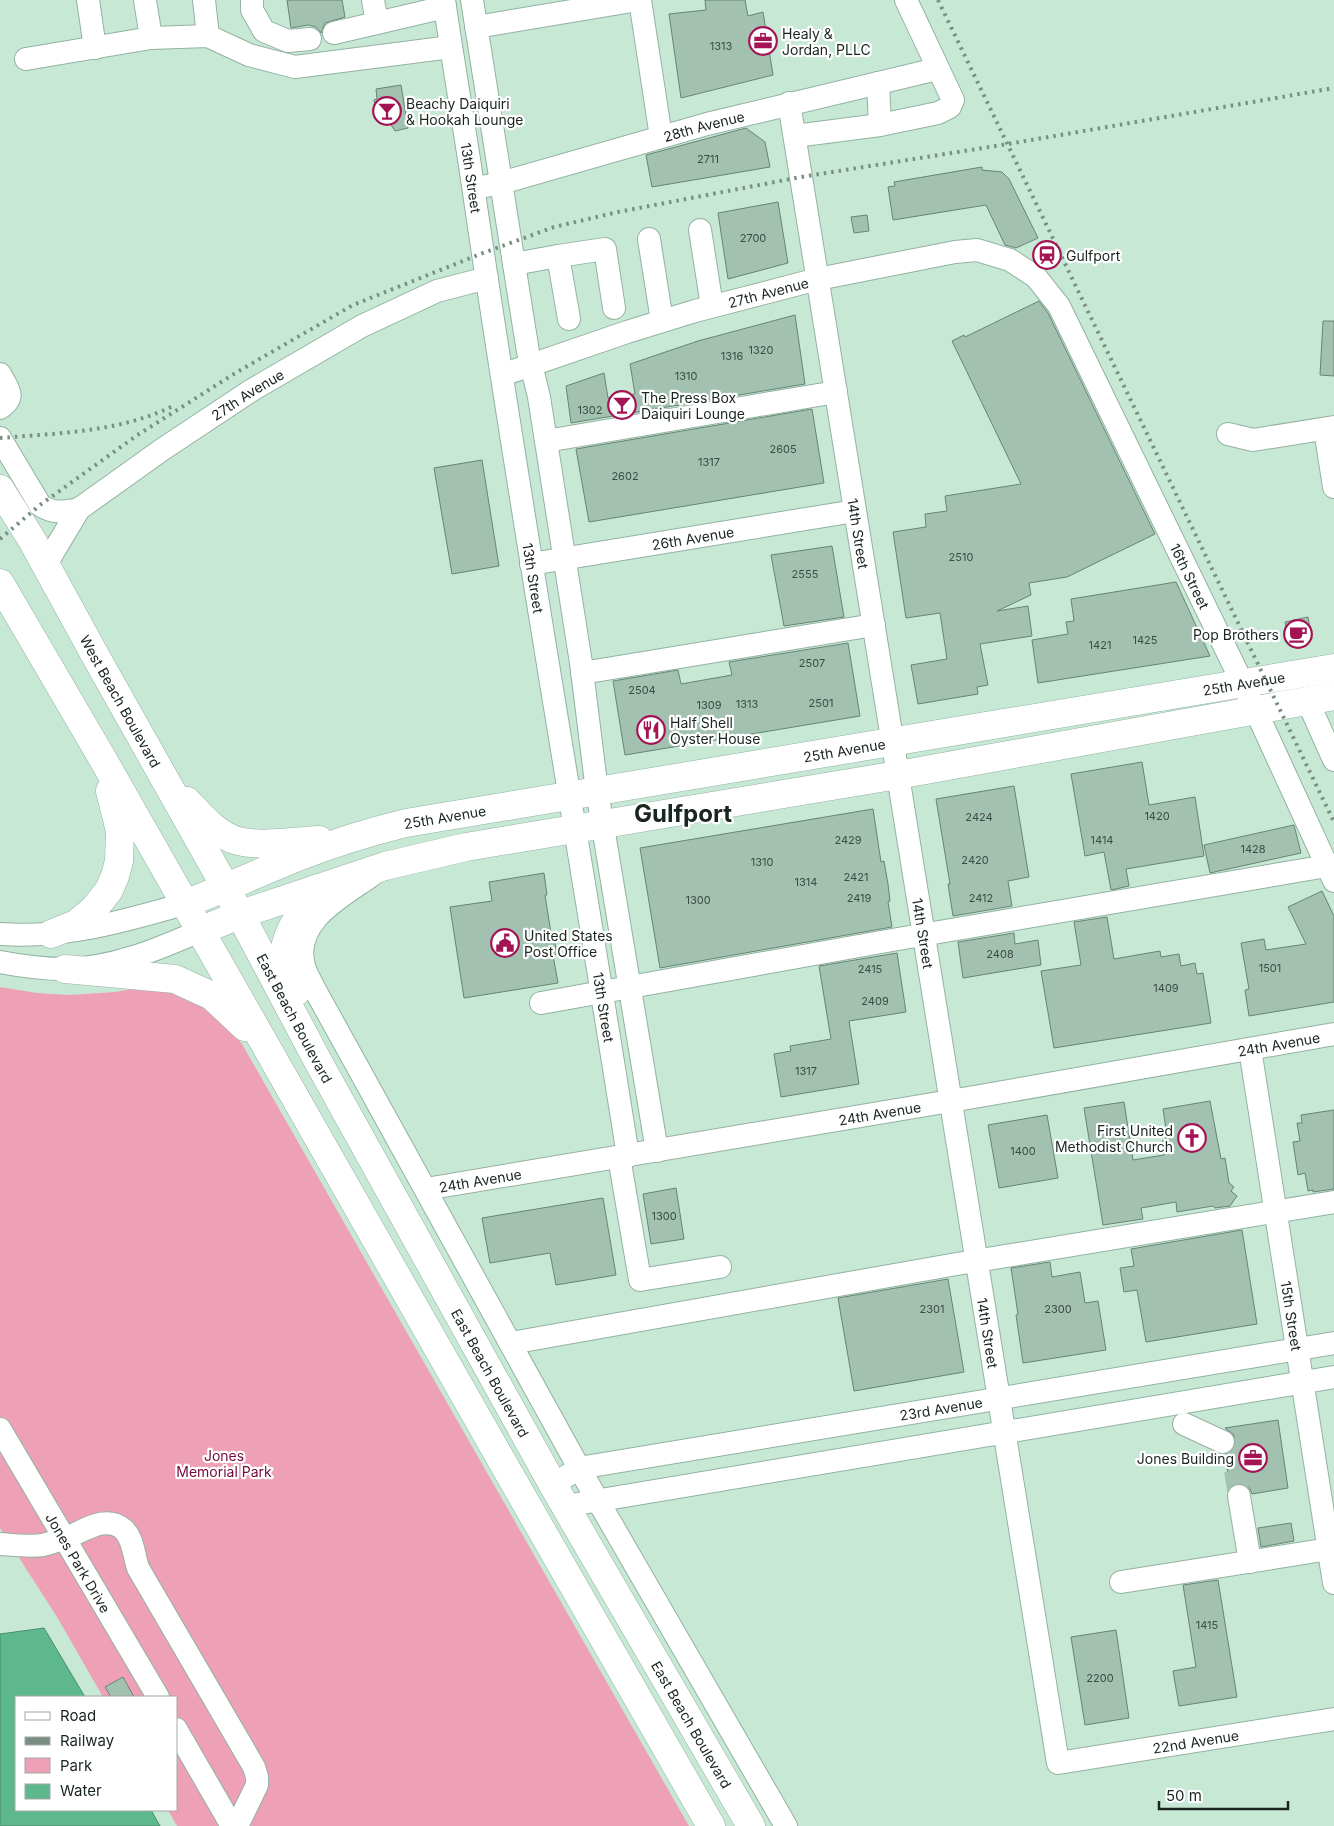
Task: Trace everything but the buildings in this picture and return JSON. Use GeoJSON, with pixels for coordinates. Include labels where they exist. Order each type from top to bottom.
{"type":"FeatureCollection","features":[{"type":"Feature","properties":{"kind":"main road","name":"West Beach Boulevard"},"geometry":{"type":"LineString","coordinates":[[0,489],[46,564],[241,914]]}},
{"type":"Feature","properties":{"kind":"main road"},"geometry":{"type":"LineString","coordinates":[[0,583],[101,756],[711,1826]]}},
{"type":"Feature","properties":{"kind":"main road","name":"25th Avenue"},"geometry":{"type":"LineString","coordinates":[[356,838],[406,823],[1241,682],[1334,668]]}},
{"type":"Feature","properties":{"kind":"main road"},"geometry":{"type":"LineString","coordinates":[[200,931],[241,914],[385,866],[466,847],[898,775],[1334,696]]}},
{"type":"Feature","properties":{"kind":"main road"},"geometry":{"type":"LineString","coordinates":[[51,934],[76,924],[94,909],[109,890],[115,876],[119,861],[120,831],[101,756]]}},
{"type":"Feature","properties":{"kind":"main road"},"geometry":{"type":"LineString","coordinates":[[163,776],[206,821],[224,835],[238,841],[266,843],[356,838]]}},
{"type":"Feature","properties":{"kind":"main road"},"geometry":{"type":"LineString","coordinates":[[184,904],[296,857],[356,838]]}},
{"type":"Feature","properties":{"kind":"main road"},"geometry":{"type":"LineString","coordinates":[[318,888],[300,914],[290,935],[285,950],[285,965],[292,984],[341,1071],[455,1286],[466,1329]]}},
{"type":"Feature","properties":{"kind":"main road","name":"East Beach Boulevard"},"geometry":{"type":"LineString","coordinates":[[241,914],[320,1065],[559,1496],[751,1826]]}},
{"type":"Feature","properties":{"kind":"main road"},"geometry":{"type":"LineString","coordinates":[[65,969],[157,977],[188,984],[212,996],[264,1044]]}},
{"type":"Feature","properties":{"kind":"street"},"geometry":{"type":"LineString","coordinates":[[88,0],[95,48]]}},
{"type":"Feature","properties":{"kind":"street"},"geometry":{"type":"LineString","coordinates":[[145,0],[151,38]]}},
{"type":"Feature","properties":{"kind":"street"},"geometry":{"type":"LineString","coordinates":[[204,0],[208,36]]}},
{"type":"Feature","properties":{"kind":"street"},"geometry":{"type":"LineString","coordinates":[[252,0],[252,10],[264,31],[288,41],[310,39]]}},
{"type":"Feature","properties":{"kind":"street"},"geometry":{"type":"LineString","coordinates":[[373,0],[377,23]]}},
{"type":"Feature","properties":{"kind":"street","name":"13th Street"},"geometry":{"type":"LineString","coordinates":[[472,0],[531,365],[539,397],[565,559],[603,824],[657,1151]]}},
{"type":"Feature","properties":{"kind":"street"},"geometry":{"type":"LineString","coordinates":[[476,27],[639,0],[661,137]]}},
{"type":"Feature","properties":{"kind":"street"},"geometry":{"type":"LineString","coordinates":[[795,136],[880,125],[938,113],[950,107],[953,100],[906,0]]}},
{"type":"Feature","properties":{"kind":"street"},"geometry":{"type":"LineString","coordinates":[[334,33],[377,23],[444,3]]}},
{"type":"Feature","properties":{"kind":"street","name":"13th Street"},"geometry":{"type":"LineString","coordinates":[[444,3],[531,564],[571,795],[602,992],[640,1280],[720,1267]]}},
{"type":"Feature","properties":{"kind":"street"},"geometry":{"type":"LineString","coordinates":[[26,59],[151,38],[208,36],[249,56],[295,67],[451,47]]}},
{"type":"Feature","properties":{"kind":"street","name":"28th Avenue"},"geometry":{"type":"LineString","coordinates":[[474,188],[501,183],[661,137],[790,103],[937,69]]}},
{"type":"Feature","properties":{"kind":"street"},"geometry":{"type":"LineString","coordinates":[[878,82],[880,125]]}},
{"type":"Feature","properties":{"kind":"street","name":"14th Street"},"geometry":{"type":"LineString","coordinates":[[790,103],[1058,1763]]}},
{"type":"Feature","properties":{"kind":"street"},"geometry":{"type":"LineString","coordinates":[[700,230],[712,306]]}},
{"type":"Feature","properties":{"kind":"street"},"geometry":{"type":"LineString","coordinates":[[649,239],[662,321]]}},
{"type":"Feature","properties":{"kind":"street"},"geometry":{"type":"LineString","coordinates":[[514,264],[605,249],[614,308]]}},
{"type":"Feature","properties":{"kind":"street","name":"27th Avenue"},"geometry":{"type":"LineString","coordinates":[[502,375],[712,306],[818,279],[955,252],[977,250],[1010,260],[1036,277]]}},
{"type":"Feature","properties":{"kind":"street"},"geometry":{"type":"LineString","coordinates":[[558,256],[569,319]]}},
{"type":"Feature","properties":{"kind":"street","name":"16th Street"},"geometry":{"type":"LineString","coordinates":[[1036,277],[1059,306],[1256,711],[1331,873]]}},
{"type":"Feature","properties":{"kind":"street","name":"27th Avenue"},"geometry":{"type":"LineString","coordinates":[[46,564],[79,509],[163,449],[252,390],[362,326],[437,290],[487,278]]}},
{"type":"Feature","properties":{"kind":"street"},"geometry":{"type":"LineString","coordinates":[[0,374],[9,391],[10,398],[0,408]]}},
{"type":"Feature","properties":{"kind":"street"},"geometry":{"type":"LineString","coordinates":[[546,441],[836,392]]}},
{"type":"Feature","properties":{"kind":"street"},"geometry":{"type":"LineString","coordinates":[[1228,434],[1253,440],[1330,428],[1334,487]]}},
{"type":"Feature","properties":{"kind":"street"},"geometry":{"type":"LineString","coordinates":[[0,438],[40,505],[48,511],[62,512],[79,509]]}},
{"type":"Feature","properties":{"kind":"street","name":"26th Avenue"},"geometry":{"type":"LineString","coordinates":[[531,564],[855,511]]}},
{"type":"Feature","properties":{"kind":"street"},"geometry":{"type":"LineString","coordinates":[[582,673],[874,626]]}},
{"type":"Feature","properties":{"kind":"street"},"geometry":{"type":"LineString","coordinates":[[1308,702],[1334,760]]}},
{"type":"Feature","properties":{"kind":"street"},"geometry":{"type":"LineString","coordinates":[[385,866],[316,917],[304,940],[302,950],[304,967],[579,1468],[786,1826]]}},
{"type":"Feature","properties":{"kind":"street"},"geometry":{"type":"LineString","coordinates":[[541,1003],[924,935],[1331,873]]}},
{"type":"Feature","properties":{"kind":"street"},"geometry":{"type":"LineString","coordinates":[[0,934],[20,936],[51,934],[144,916],[184,904]]}},
{"type":"Feature","properties":{"kind":"street"},"geometry":{"type":"LineString","coordinates":[[0,962],[65,969],[106,964],[161,948],[200,931]]}},
{"type":"Feature","properties":{"kind":"street","name":"24th Avenue"},"geometry":{"type":"LineString","coordinates":[[426,1189],[951,1101],[1334,1034]]}},
{"type":"Feature","properties":{"kind":"street","name":"15th Street"},"geometry":{"type":"LineString","coordinates":[[1250,1049],[1334,1583]]}},
{"type":"Feature","properties":{"kind":"street"},"geometry":{"type":"LineString","coordinates":[[510,1343],[977,1261],[1334,1202]]}},
{"type":"Feature","properties":{"kind":"street","name":"23rd Avenue"},"geometry":{"type":"LineString","coordinates":[[559,1496],[579,1468],[1334,1343]]}},
{"type":"Feature","properties":{"kind":"street"},"geometry":{"type":"LineString","coordinates":[[559,1496],[598,1500],[1334,1378]]}},
{"type":"Feature","properties":{"kind":"street"},"geometry":{"type":"LineString","coordinates":[[1098,1417],[1112,1380]]}},
{"type":"Feature","properties":{"kind":"street"},"geometry":{"type":"LineString","coordinates":[[1076,1386],[1088,1397],[1098,1417]]}},
{"type":"Feature","properties":{"kind":"street"},"geometry":{"type":"LineString","coordinates":[[1184,1424],[1223,1442]]}},
{"type":"Feature","properties":{"kind":"street","name":"Jones Park Drive"},"geometry":{"type":"LineString","coordinates":[[0,1429],[157,1696]]}},
{"type":"Feature","properties":{"kind":"street"},"geometry":{"type":"LineString","coordinates":[[1239,1496],[1250,1562]]}},
{"type":"Feature","properties":{"kind":"street"},"geometry":{"type":"LineString","coordinates":[[0,1544],[41,1545],[104,1523],[112,1523],[123,1528],[129,1536],[138,1568],[254,1767],[257,1785],[237,1826]]}},
{"type":"Feature","properties":{"kind":"street"},"geometry":{"type":"LineString","coordinates":[[1121,1582],[1329,1549]]}},
{"type":"Feature","properties":{"kind":"street","name":"22nd Avenue"},"geometry":{"type":"LineString","coordinates":[[1058,1763],[1334,1718]]}},
{"type":"Feature","properties":{"kind":"street"},"geometry":{"type":"LineString","coordinates":[[178,1732],[232,1826]]}},
{"type":"Feature","properties":{"kind":"green space","name":"Jones Memorial Park"},"geometry":{"type":"Polygon","coordinates":[[[0,987],[37,993],[69,995],[115,992],[143,987],[170,990],[195,999],[221,1018],[242,1044],[689,1826],[177,1826],[169,1811],[178,1811],[178,1696],[102,1696],[57,1617],[0,1528],[0,987]]]}},
{"type":"Feature","properties":{"kind":"water"},"geometry":{"type":"Polygon","coordinates":[[[44,1628],[84,1696],[15,1696],[15,1811],[152,1811],[160,1826],[0,1826],[0,1634],[44,1628]]]}},
{"type":"Feature","properties":{"kind":"tunnel"},"geometry":{"type":"LineString","coordinates":[[1223,1442],[1232,1450],[1239,1496]]}},
{"type":"Feature","properties":{"kind":"railway"},"geometry":{"type":"LineString","coordinates":[[938,0],[1334,822]]}},
{"type":"Feature","properties":{"kind":"railway"},"geometry":{"type":"LineString","coordinates":[[0,539],[40,505],[136,436],[237,372],[353,305],[554,227],[618,212],[801,177],[1008,144],[1334,88]]}},
{"type":"Feature","properties":{"kind":"railway"},"geometry":{"type":"LineString","coordinates":[[0,438],[90,430],[112,426],[134,421],[175,405]]}},
{"type":"Feature","properties":{"kind":"place","name":"Healy & Jordan, PLLC"},"geometry":{"type":"Point","coordinates":[763,41]}},
{"type":"Feature","properties":{"kind":"place","name":"Beachy Daiquiri & Hookah Lounge"},"geometry":{"type":"Point","coordinates":[387,111]}},
{"type":"Feature","properties":{"kind":"place","name":"Gulfport"},"geometry":{"type":"Point","coordinates":[1047,255]}},
{"type":"Feature","properties":{"kind":"place","name":"The Press Box Daiquiri Lounge"},"geometry":{"type":"Point","coordinates":[622,405]}},
{"type":"Feature","properties":{"kind":"place","name":"Pop Brothers"},"geometry":{"type":"Point","coordinates":[1298,634]}},
{"type":"Feature","properties":{"kind":"place","name":"Half Shell Oyster House"},"geometry":{"type":"Point","coordinates":[651,730]}},
{"type":"Feature","properties":{"kind":"place","name":"United States Post Office"},"geometry":{"type":"Point","coordinates":[505,943]}},
{"type":"Feature","properties":{"kind":"place","name":"First United Methodist Church"},"geometry":{"type":"Point","coordinates":[1192,1138]}},
{"type":"Feature","properties":{"kind":"place","name":"Jones Building"},"geometry":{"type":"Point","coordinates":[1253,1458]}},
{"type":"Feature","properties":{"kind":"district","name":"Gulfport"},"geometry":{"type":"Point","coordinates":[683,813]}}]}
